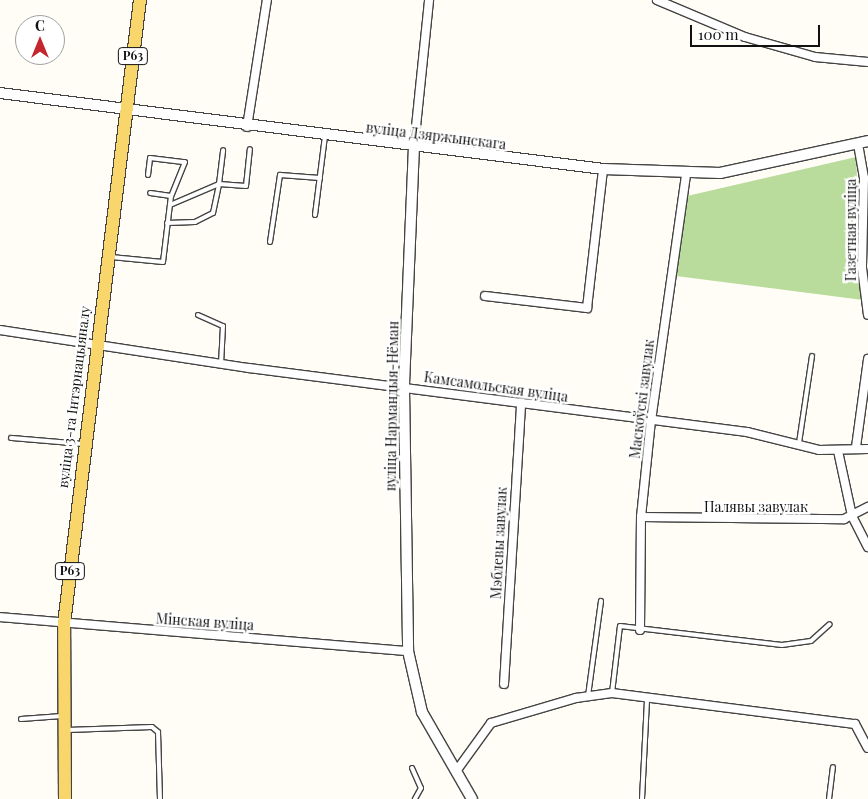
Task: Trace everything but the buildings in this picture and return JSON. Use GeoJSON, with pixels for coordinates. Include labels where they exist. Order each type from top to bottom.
{"type":"FeatureCollection","features":[{"type":"Feature","properties":{"kind":"main road","name":"вуліца 3-га Інтэрнацыяналу"},"geometry":{"type":"LineString","coordinates":[[65,799],[64,624],[95,343],[140,0]]}},
{"type":"Feature","properties":{"kind":"street"},"geometry":{"type":"LineString","coordinates":[[247,127],[267,0]]}},
{"type":"Feature","properties":{"kind":"street","name":"вуліца Нармандыя-Нёман"},"geometry":{"type":"LineString","coordinates":[[429,0],[414,146],[404,388],[408,651],[422,712],[472,799]]}},
{"type":"Feature","properties":{"kind":"street"},"geometry":{"type":"LineString","coordinates":[[657,0],[745,37],[815,57],[868,62]]}},
{"type":"Feature","properties":{"kind":"street","name":"вуліца Дзяржынскага"},"geometry":{"type":"LineString","coordinates":[[0,94],[126,112],[603,169],[686,174],[754,168],[863,143]]}},
{"type":"Feature","properties":{"kind":"street","name":"Газетная вуліца"},"geometry":{"type":"LineString","coordinates":[[863,143],[868,315]]}},
{"type":"Feature","properties":{"kind":"street"},"geometry":{"type":"LineString","coordinates":[[486,296],[586,308],[603,169]]}},
{"type":"Feature","properties":{"kind":"street","name":"Маскоўскі завулак"},"geometry":{"type":"LineString","coordinates":[[640,630],[641,517],[651,421],[686,174]]}},
{"type":"Feature","properties":{"kind":"street","name":"Камсамольская вуліца"},"geometry":{"type":"LineString","coordinates":[[0,330],[221,363],[651,421],[799,443],[838,451],[856,447],[868,449]]}},
{"type":"Feature","properties":{"kind":"street"},"geometry":{"type":"LineString","coordinates":[[856,447],[868,359]]}},
{"type":"Feature","properties":{"kind":"street","name":"Мэблевы завулак"},"geometry":{"type":"LineString","coordinates":[[504,684],[521,403]]}},
{"type":"Feature","properties":{"kind":"street"},"geometry":{"type":"LineString","coordinates":[[838,451],[852,516],[868,547]]}},
{"type":"Feature","properties":{"kind":"street","name":"Палявы завулак"},"geometry":{"type":"LineString","coordinates":[[641,517],[794,520],[852,516],[868,507]]}},
{"type":"Feature","properties":{"kind":"street","name":"Мінская вуліца"},"geometry":{"type":"LineString","coordinates":[[0,617],[64,624],[408,651]]}},
{"type":"Feature","properties":{"kind":"street"},"geometry":{"type":"LineString","coordinates":[[457,770],[491,724],[588,696],[612,693],[647,700],[855,724],[868,748]]}},
{"type":"Feature","properties":{"kind":"lane"},"geometry":{"type":"LineString","coordinates":[[315,215],[325,136]]}},
{"type":"Feature","properties":{"kind":"lane"},"geometry":{"type":"LineString","coordinates":[[167,223],[196,222],[213,212],[223,150]]}},
{"type":"Feature","properties":{"kind":"lane"},"geometry":{"type":"LineString","coordinates":[[170,205],[218,184],[246,186],[250,150]]}},
{"type":"Feature","properties":{"kind":"lane"},"geometry":{"type":"LineString","coordinates":[[106,256],[163,262],[171,196],[184,162],[150,158],[148,174]]}},
{"type":"Feature","properties":{"kind":"lane"},"geometry":{"type":"LineString","coordinates":[[270,242],[280,175],[320,178]]}},
{"type":"Feature","properties":{"kind":"lane"},"geometry":{"type":"LineString","coordinates":[[150,194],[171,196]]}},
{"type":"Feature","properties":{"kind":"lane"},"geometry":{"type":"LineString","coordinates":[[198,315],[223,326],[221,363]]}},
{"type":"Feature","properties":{"kind":"lane"},"geometry":{"type":"LineString","coordinates":[[799,443],[812,356]]}},
{"type":"Feature","properties":{"kind":"lane"},"geometry":{"type":"LineString","coordinates":[[12,438],[84,444]]}},
{"type":"Feature","properties":{"kind":"lane"},"geometry":{"type":"LineString","coordinates":[[588,696],[601,601]]}},
{"type":"Feature","properties":{"kind":"lane"},"geometry":{"type":"LineString","coordinates":[[612,693],[620,626],[640,630],[782,644],[811,641],[830,624]]}},
{"type":"Feature","properties":{"kind":"lane"},"geometry":{"type":"LineString","coordinates":[[642,799],[647,700]]}},
{"type":"Feature","properties":{"kind":"lane"},"geometry":{"type":"LineString","coordinates":[[21,719],[64,716]]}},
{"type":"Feature","properties":{"kind":"lane"},"geometry":{"type":"LineString","coordinates":[[64,730],[152,727],[158,732],[160,799]]}},
{"type":"Feature","properties":{"kind":"lane"},"geometry":{"type":"LineString","coordinates":[[829,799],[833,767]]}},
{"type":"Feature","properties":{"kind":"lane"},"geometry":{"type":"LineString","coordinates":[[412,768],[421,788],[415,799]]}},
{"type":"Feature","properties":{"kind":"green space"},"geometry":{"type":"Polygon","coordinates":[[[856,157],[863,300],[676,276],[687,196],[856,157]]]}}]}
